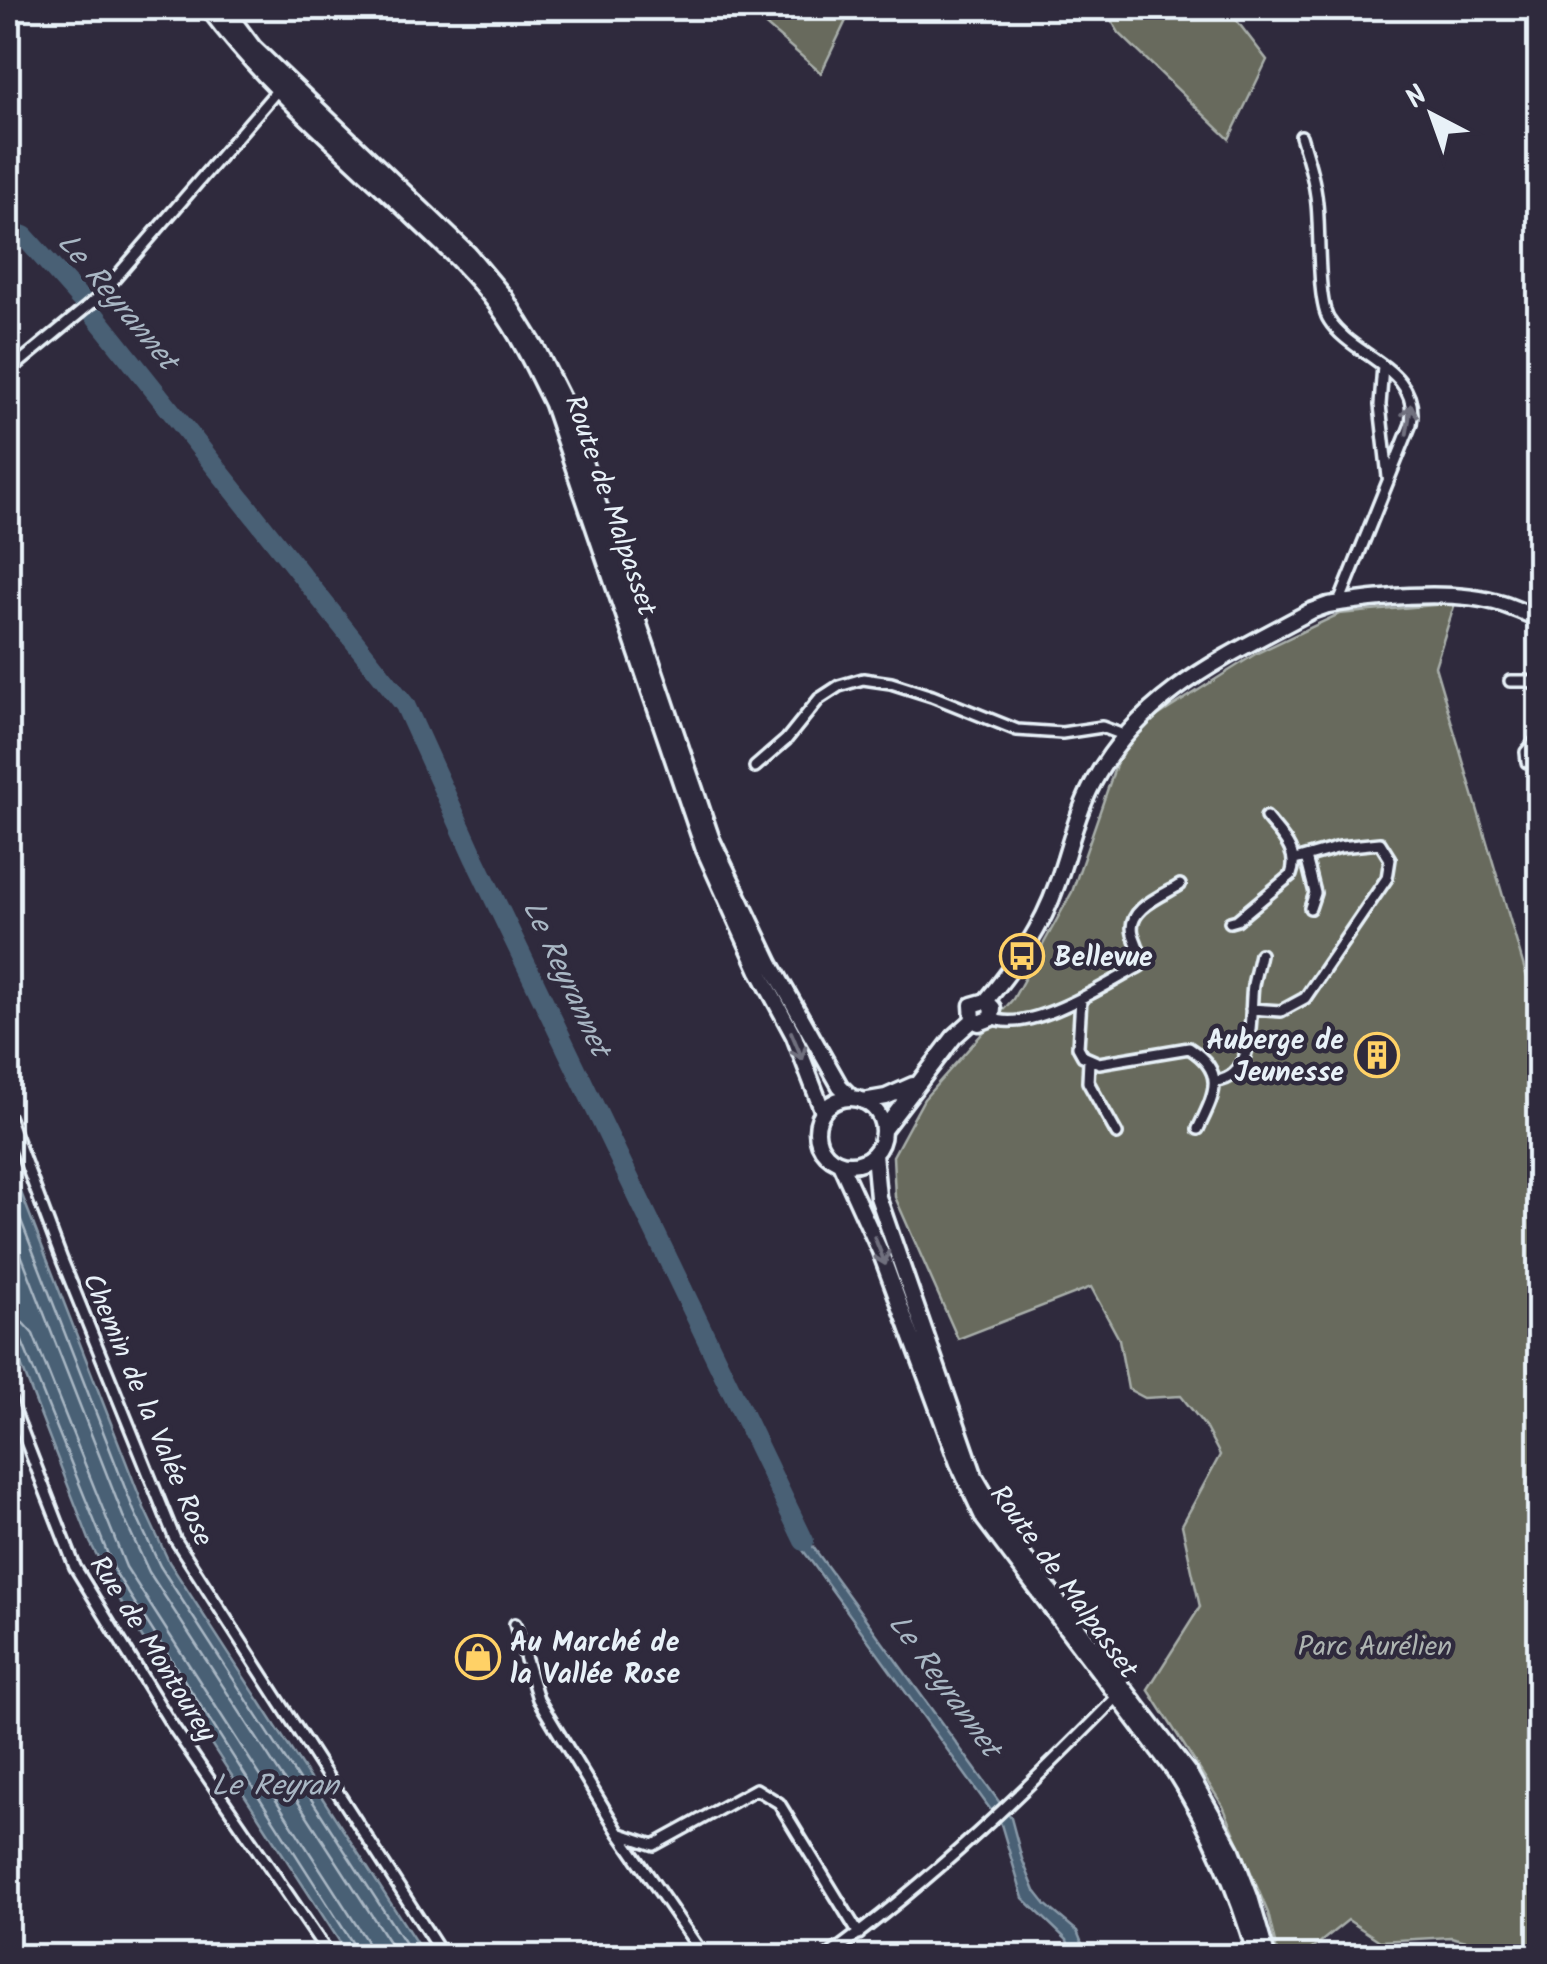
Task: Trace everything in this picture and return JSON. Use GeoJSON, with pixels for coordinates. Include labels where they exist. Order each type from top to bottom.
{"type":"FeatureCollection","features":[{"type":"Feature","properties":{"kind":"main road","name":"Route de Malpasset"},"geometry":{"type":"LineString","coordinates":[[208,8],[240,51],[282,84],[468,253],[504,296],[537,349],[574,432],[712,840],[771,964],[840,1086],[858,1099]]}},
{"type":"Feature","properties":{"kind":"main road","name":"Route de Malpasset"},"geometry":{"type":"LineString","coordinates":[[224,8],[282,84],[495,302],[528,355],[552,404],[703,847],[759,971],[794,1036],[823,1112]]}},
{"type":"Feature","properties":{"kind":"main road"},"geometry":{"type":"LineString","coordinates":[[973,1020],[972,1005],[986,1000],[1032,939],[1056,887],[1094,781],[1126,736],[1156,703],[1186,679],[1311,611],[1339,603],[1465,598],[1501,603],[1540,619]]}},
{"type":"Feature","properties":{"kind":"main road"},"geometry":{"type":"LineString","coordinates":[[973,1020],[986,1022],[992,1018],[993,1008],[986,1000]]}},
{"type":"Feature","properties":{"kind":"main road"},"geometry":{"type":"LineString","coordinates":[[922,1079],[886,1097],[831,1104],[823,1112],[817,1134],[825,1153],[840,1163],[862,1162],[874,1154],[883,1130],[922,1079],[954,1037],[973,1020]]}},
{"type":"Feature","properties":{"kind":"main road"},"geometry":{"type":"LineString","coordinates":[[858,1099],[873,1108],[883,1130]]}},
{"type":"Feature","properties":{"kind":"main road","name":"Route de Malpasset"},"geometry":{"type":"LineString","coordinates":[[874,1154],[878,1197],[966,1457],[984,1494],[1014,1544],[1190,1775],[1232,1850],[1266,1956]]}},
{"type":"Feature","properties":{"kind":"main road","name":"Route de Malpasset"},"geometry":{"type":"LineString","coordinates":[[840,1163],[880,1251],[958,1463],[984,1518],[1175,1772],[1198,1809],[1239,1899],[1256,1956]]}},
{"type":"Feature","properties":{"kind":"street"},"geometry":{"type":"LineString","coordinates":[[8,372],[90,304],[282,84]]}},
{"type":"Feature","properties":{"kind":"street"},"geometry":{"type":"LineString","coordinates":[[1301,136],[1317,202],[1328,320],[1383,366],[1410,396],[1414,409],[1339,603]]}},
{"type":"Feature","properties":{"kind":"street"},"geometry":{"type":"LineString","coordinates":[[1383,366],[1380,405],[1388,478]]}},
{"type":"Feature","properties":{"kind":"street"},"geometry":{"type":"LineString","coordinates":[[755,767],[786,740],[820,699],[839,686],[863,680],[891,683],[932,696],[1016,730],[1062,733],[1102,726],[1126,736]]}},
{"type":"Feature","properties":{"kind":"street"},"geometry":{"type":"LineString","coordinates":[[1510,681],[1527,681],[1540,687]]}},
{"type":"Feature","properties":{"kind":"street"},"geometry":{"type":"LineString","coordinates":[[1527,762],[1526,752],[1540,736]]}},
{"type":"Feature","properties":{"kind":"street"},"geometry":{"type":"LineString","coordinates":[[1230,922],[1291,875],[1295,860],[1292,849],[1266,817]]}},
{"type":"Feature","properties":{"kind":"street"},"geometry":{"type":"LineString","coordinates":[[1251,1009],[1280,1010],[1305,998],[1386,878],[1390,859],[1380,843],[1340,847],[1295,860]]}},
{"type":"Feature","properties":{"kind":"street"},"geometry":{"type":"LineString","coordinates":[[1306,857],[1315,892],[1310,908]]}},
{"type":"Feature","properties":{"kind":"street"},"geometry":{"type":"LineString","coordinates":[[992,1018],[1020,1022],[1081,999],[1140,966],[1142,958],[1131,928],[1132,920],[1144,907],[1180,885]]}},
{"type":"Feature","properties":{"kind":"street"},"geometry":{"type":"LineString","coordinates":[[1216,1081],[1224,1080],[1240,1066],[1250,1035],[1260,954]]}},
{"type":"Feature","properties":{"kind":"street"},"geometry":{"type":"LineString","coordinates":[[1081,999],[1078,1047],[1089,1060],[1099,1063],[1189,1048],[1199,1054],[1216,1081],[1215,1094],[1198,1129]]}},
{"type":"Feature","properties":{"kind":"street"},"geometry":{"type":"LineString","coordinates":[[1089,1060],[1088,1082],[1117,1134]]}},
{"type":"Feature","properties":{"kind":"street","name":"Chemin de la Valée Rose"},"geometry":{"type":"LineString","coordinates":[[8,1116],[175,1539],[444,1956]]}},
{"type":"Feature","properties":{"kind":"street","name":"Rue de Montourey"},"geometry":{"type":"LineString","coordinates":[[8,1396],[75,1567],[170,1722],[330,1956]]}},
{"type":"Feature","properties":{"kind":"street"},"geometry":{"type":"LineString","coordinates":[[515,1624],[538,1699],[618,1833],[704,1956]]}},
{"type":"Feature","properties":{"kind":"street"},"geometry":{"type":"LineString","coordinates":[[828,1956],[991,1824],[1117,1697]]}},
{"type":"Feature","properties":{"kind":"street"},"geometry":{"type":"LineString","coordinates":[[618,1833],[654,1845],[756,1788],[778,1803],[858,1934]]}},
{"type":"Feature","properties":{"kind":"green space"},"geometry":{"type":"Polygon","coordinates":[[[746,8],[852,8],[821,73],[746,8]]]}},
{"type":"Feature","properties":{"kind":"green space"},"geometry":{"type":"Polygon","coordinates":[[[1104,8],[1227,8],[1267,60],[1229,139],[1119,33],[1104,8]]]}},
{"type":"Feature","properties":{"kind":"green space","name":"Parc Aurélien"},"geometry":{"type":"Polygon","coordinates":[[[1455,603],[1435,666],[1539,1018],[1539,1956],[1503,1956],[1502,1950],[1451,1937],[1380,1941],[1348,1920],[1303,1956],[1278,1956],[1268,1913],[1223,1806],[1148,1689],[1200,1607],[1182,1525],[1220,1455],[1204,1425],[1181,1396],[1145,1398],[1128,1389],[1119,1339],[1091,1287],[958,1339],[895,1197],[893,1156],[924,1099],[1013,999],[1072,892],[1126,736],[1257,653],[1339,614],[1455,603]]]}},
{"type":"Feature","properties":{"kind":"water","name":"Le Reyran"},"geometry":{"type":"Polygon","coordinates":[[[8,1159],[144,1508],[169,1562],[425,1956],[349,1956],[130,1619],[90,1542],[8,1331],[8,1159]]]}},
{"type":"Feature","properties":{"kind":"water","name":"Le Reyrannet"},"geometry":{"type":"Polygon","coordinates":[[[795,1517],[1011,1818],[1035,1891],[1077,1931],[1087,1956],[1072,1956],[1067,1940],[1023,1898],[1001,1824],[792,1535],[789,1520],[795,1517]]]}},
{"type":"Feature","properties":{"kind":"waterway","name":"Le Reyrannet"},"geometry":{"type":"LineString","coordinates":[[8,231],[24,236],[93,313],[405,705],[475,859],[804,1541]]}},
{"type":"Feature","properties":{"kind":"place","name":"Bellevue"},"geometry":{"type":"Point","coordinates":[1022,956]}},
{"type":"Feature","properties":{"kind":"place","name":"Auberge de Jeunesse"},"geometry":{"type":"Point","coordinates":[1377,1055]}},
{"type":"Feature","properties":{"kind":"place","name":"Au Marché de la Vallée Rose"},"geometry":{"type":"Point","coordinates":[478,1657]}}]}
